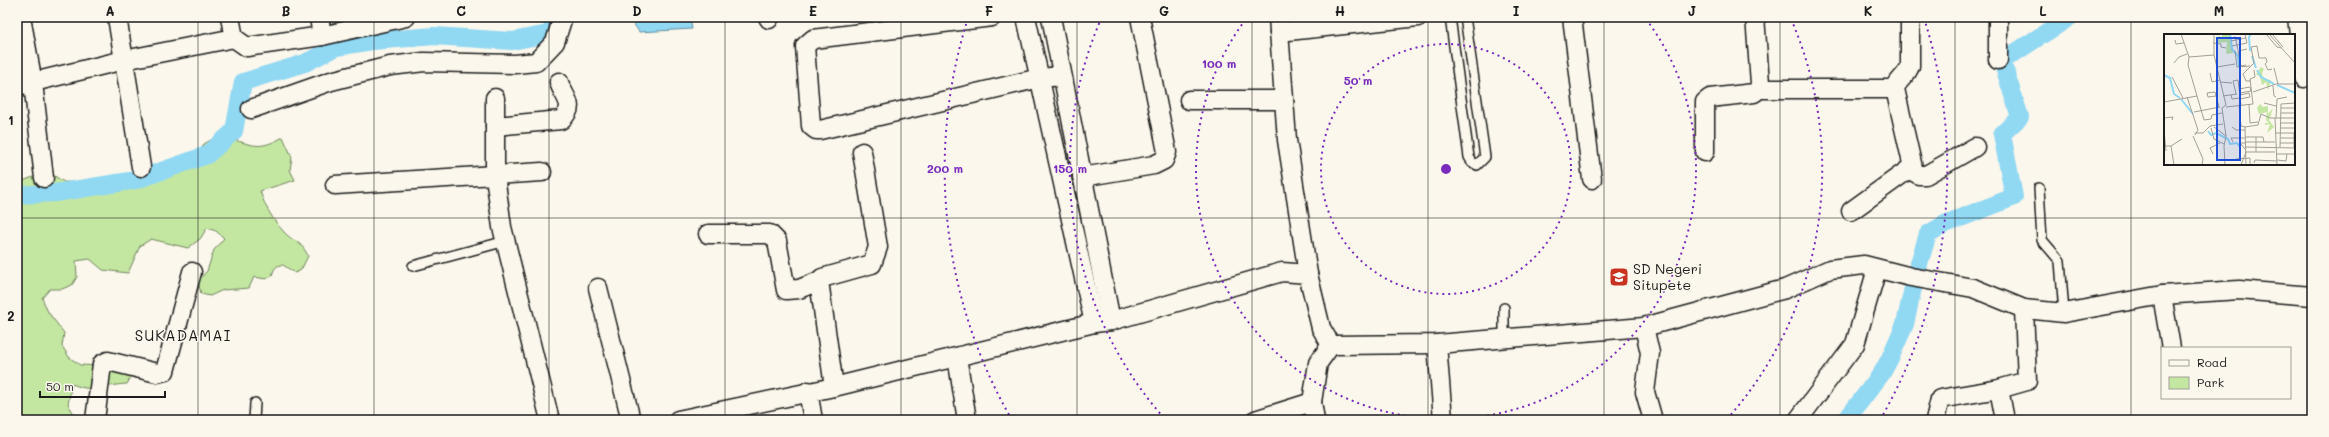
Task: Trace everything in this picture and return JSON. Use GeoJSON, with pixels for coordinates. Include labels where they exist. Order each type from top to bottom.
{"type":"FeatureCollection","features":[{"type":"Feature","properties":{"kind":"street"},"geometry":{"type":"LineString","coordinates":[[21,17],[25,84],[44,178]]}},
{"type":"Feature","properties":{"kind":"street"},"geometry":{"type":"LineString","coordinates":[[117,17],[141,166]]}},
{"type":"Feature","properties":{"kind":"street"},"geometry":{"type":"LineString","coordinates":[[230,17],[234,38],[247,48],[322,36],[406,17]]}},
{"type":"Feature","properties":{"kind":"street"},"geometry":{"type":"LineString","coordinates":[[319,17],[322,36]]}},
{"type":"Feature","properties":{"kind":"street"},"geometry":{"type":"LineString","coordinates":[[251,109],[331,81],[390,66],[424,62],[531,63],[542,58],[555,42],[563,17]]}},
{"type":"Feature","properties":{"kind":"street"},"geometry":{"type":"LineString","coordinates":[[992,17],[961,19],[812,39],[807,42],[805,46],[811,126],[816,130],[820,130],[1040,78],[1062,76]]}},
{"type":"Feature","properties":{"kind":"street"},"geometry":{"type":"LineString","coordinates":[[1026,17],[1069,209],[1103,322]]}},
{"type":"Feature","properties":{"kind":"street"},"geometry":{"type":"LineString","coordinates":[[1051,17],[1087,204],[1103,322]]}},
{"type":"Feature","properties":{"kind":"street"},"geometry":{"type":"LineString","coordinates":[[1082,177],[1154,165],[1164,160],[1167,152],[1140,17]]}},
{"type":"Feature","properties":{"kind":"street"},"geometry":{"type":"LineString","coordinates":[[1331,345],[1321,328],[1308,274],[1290,162],[1279,25],[1418,17]]}},
{"type":"Feature","properties":{"kind":"street"},"geometry":{"type":"LineString","coordinates":[[1572,17],[1592,179]]}},
{"type":"Feature","properties":{"kind":"street"},"geometry":{"type":"LineString","coordinates":[[1755,17],[1759,89]]}},
{"type":"Feature","properties":{"kind":"street"},"geometry":{"type":"LineString","coordinates":[[1910,17],[1910,66],[1908,73],[1896,85],[1895,89],[1914,172],[1919,175],[1926,174],[1975,147]]}},
{"type":"Feature","properties":{"kind":"street"},"geometry":{"type":"LineString","coordinates":[[1998,17],[1998,60]]}},
{"type":"Feature","properties":{"kind":"street"},"geometry":{"type":"LineString","coordinates":[[2297,17],[2304,78]]}},
{"type":"Feature","properties":{"kind":"street"},"geometry":{"type":"LineString","coordinates":[[25,84],[124,60],[234,38]]}},
{"type":"Feature","properties":{"kind":"street"},"geometry":{"type":"LineString","coordinates":[[495,126],[561,120],[568,113],[569,105],[568,96],[561,88],[559,82]]}},
{"type":"Feature","properties":{"kind":"street"},"geometry":{"type":"LineString","coordinates":[[1705,152],[1705,102],[1710,98],[1754,93],[1759,89],[1895,89]]}},
{"type":"Feature","properties":{"kind":"street"},"geometry":{"type":"LineString","coordinates":[[495,98],[495,176],[506,241],[550,420]]}},
{"type":"Feature","properties":{"kind":"street"},"geometry":{"type":"LineString","coordinates":[[1189,100],[1284,100]]}},
{"type":"Feature","properties":{"kind":"street"},"geometry":{"type":"LineString","coordinates":[[708,234],[770,234],[777,241],[786,290],[799,290],[819,281],[822,278],[872,264],[878,247],[862,152]]}},
{"type":"Feature","properties":{"kind":"street"},"geometry":{"type":"LineString","coordinates":[[1851,211],[1912,167]]}},
{"type":"Feature","properties":{"kind":"street"},"geometry":{"type":"LineString","coordinates":[[335,185],[542,172]]}},
{"type":"Feature","properties":{"kind":"street"},"geometry":{"type":"LineString","coordinates":[[1069,209],[1087,204]]}},
{"type":"Feature","properties":{"kind":"street"},"geometry":{"type":"LineString","coordinates":[[1331,345],[1437,344],[1504,340],[1644,327],[1785,290],[1830,269],[1864,265],[1934,282],[1973,288],[2024,309],[2064,313],[2162,295],[2239,290],[2312,296]]}},
{"type":"Feature","properties":{"kind":"street"},"geometry":{"type":"LineString","coordinates":[[1798,420],[1855,344],[1877,269]]}},
{"type":"Feature","properties":{"kind":"street"},"geometry":{"type":"LineString","coordinates":[[95,420],[102,364],[104,362],[108,361],[157,373],[165,371],[192,272]]}},
{"type":"Feature","properties":{"kind":"street"},"geometry":{"type":"LineString","coordinates":[[678,420],[808,391],[834,387],[1103,322],[1282,272],[1308,274]]}},
{"type":"Feature","properties":{"kind":"street"},"geometry":{"type":"LineString","coordinates":[[819,281],[834,387]]}},
{"type":"Feature","properties":{"kind":"street"},"geometry":{"type":"LineString","coordinates":[[598,288],[631,420]]}},
{"type":"Feature","properties":{"kind":"street"},"geometry":{"type":"LineString","coordinates":[[2162,295],[2171,347]]}},
{"type":"Feature","properties":{"kind":"street"},"geometry":{"type":"LineString","coordinates":[[1935,420],[1940,399],[1999,389],[2027,381],[2024,309]]}},
{"type":"Feature","properties":{"kind":"street"},"geometry":{"type":"LineString","coordinates":[[1644,327],[1650,353],[1645,392],[1653,420]]}},
{"type":"Feature","properties":{"kind":"street"},"geometry":{"type":"LineString","coordinates":[[1437,344],[1443,420]]}},
{"type":"Feature","properties":{"kind":"street"},"geometry":{"type":"LineString","coordinates":[[1315,420],[1312,402],[1318,363],[1331,345]]}},
{"type":"Feature","properties":{"kind":"street"},"geometry":{"type":"LineString","coordinates":[[957,357],[967,420]]}},
{"type":"Feature","properties":{"kind":"street"},"geometry":{"type":"LineString","coordinates":[[1999,389],[2006,420]]}},
{"type":"Feature","properties":{"kind":"street"},"geometry":{"type":"LineString","coordinates":[[808,391],[813,420]]}},
{"type":"Feature","properties":{"kind":"street"},"geometry":{"type":"LineString","coordinates":[[1255,420],[1312,402]]}},
{"type":"Feature","properties":{"kind":"lane"},"geometry":{"type":"LineString","coordinates":[[1450,17],[1469,157],[1472,162],[1477,165],[1485,157],[1465,17]]}},
{"type":"Feature","properties":{"kind":"lane"},"geometry":{"type":"LineString","coordinates":[[2039,188],[2042,240],[2060,261],[2064,313]]}},
{"type":"Feature","properties":{"kind":"lane"},"geometry":{"type":"LineString","coordinates":[[413,266],[506,241]]}},
{"type":"Feature","properties":{"kind":"lane"},"geometry":{"type":"LineString","coordinates":[[1504,308],[1504,340]]}},
{"type":"Feature","properties":{"kind":"lane"},"geometry":{"type":"LineString","coordinates":[[254,420],[255,403]]}},
{"type":"Feature","properties":{"kind":"green space"},"geometry":{"type":"Polygon","coordinates":[[[216,137],[227,138],[250,144],[264,145],[283,137],[292,157],[290,170],[295,180],[260,191],[267,208],[276,223],[288,236],[300,244],[308,256],[301,270],[295,273],[283,265],[277,266],[272,276],[266,279],[254,277],[249,288],[223,290],[210,296],[201,294],[198,281],[207,271],[214,250],[224,238],[216,231],[207,228],[200,239],[188,248],[151,239],[140,246],[128,273],[103,270],[90,259],[76,261],[77,277],[72,285],[62,289],[50,289],[42,298],[48,312],[64,333],[62,346],[69,357],[80,365],[128,367],[131,377],[127,384],[94,389],[72,384],[68,404],[74,414],[88,420],[17,420],[17,183],[36,176],[53,175],[64,182],[122,184],[136,180],[148,168],[162,166],[191,169],[204,144],[216,137]]]}},
{"type":"Feature","properties":{"kind":"water"},"geometry":{"type":"Polygon","coordinates":[[[629,17],[690,17],[692,29],[639,32],[629,17]]]}},
{"type":"Feature","properties":{"kind":"waterway"},"geometry":{"type":"LineString","coordinates":[[17,195],[55,193],[136,180],[207,155],[234,131],[243,82],[305,63],[336,47],[372,41],[434,36],[512,41],[553,33],[552,17]]}},
{"type":"Feature","properties":{"kind":"waterway"},"geometry":{"type":"LineString","coordinates":[[1846,420],[1882,373],[1905,324],[1917,270],[1928,234],[1945,224],[2014,197],[2002,134],[2020,117],[2002,61],[2070,17]]}},
{"type":"Feature","properties":{"kind":"place","name":"SD Negeri Situpete"},"geometry":{"type":"Point","coordinates":[1619,277]}},
{"type":"Feature","properties":{"kind":"district","name":"SUKADAMAI"},"geometry":{"type":"Point","coordinates":[183,336]}}]}
